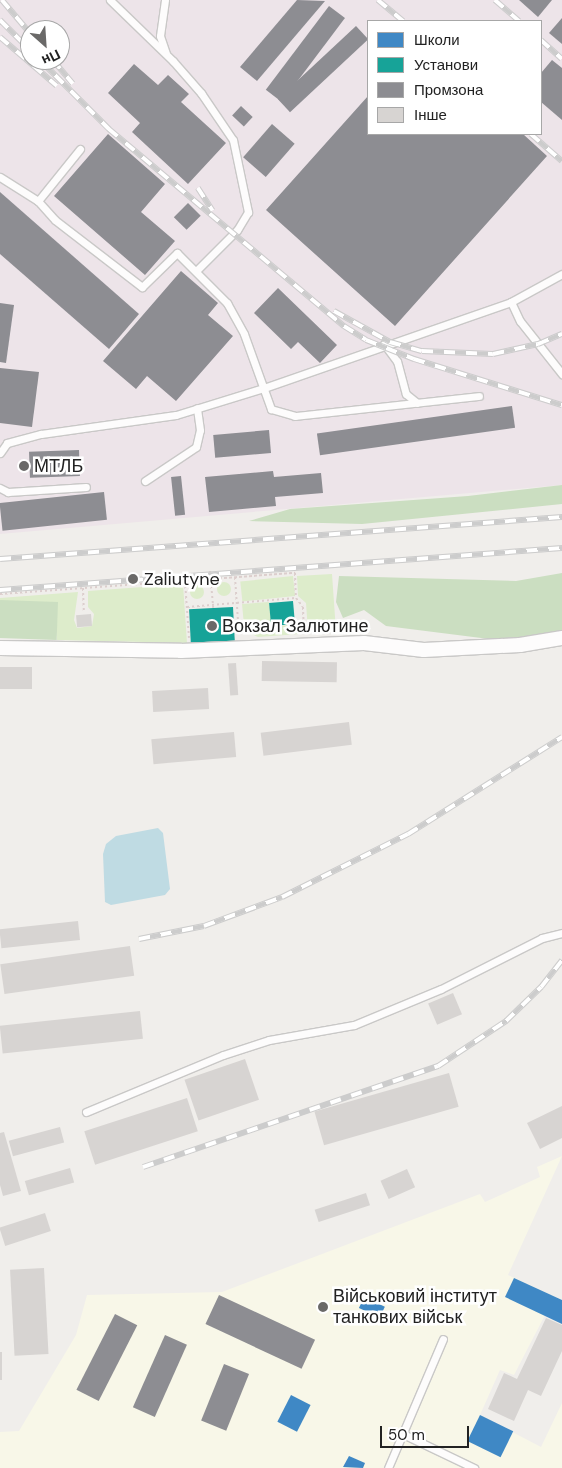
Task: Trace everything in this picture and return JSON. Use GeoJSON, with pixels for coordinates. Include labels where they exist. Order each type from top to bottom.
{"type":"FeatureCollection","features":[{"type":"Feature","properties":{"kind":"street"},"geometry":{"type":"LineString","coordinates":[[0,648],[190,651],[364,643],[424,650],[520,645],[562,638]]}},
{"type":"Feature","properties":{"kind":"lane"},"geometry":{"type":"LineString","coordinates":[[110,0],[166,54],[201,93],[233,140],[248,212],[238,230],[196,271]]}},
{"type":"Feature","properties":{"kind":"lane"},"geometry":{"type":"LineString","coordinates":[[165,0],[160,36],[166,54]]}},
{"type":"Feature","properties":{"kind":"lane"},"geometry":{"type":"LineString","coordinates":[[38,201],[80,149]]}},
{"type":"Feature","properties":{"kind":"lane"},"geometry":{"type":"LineString","coordinates":[[0,177],[38,201],[55,220],[142,288],[177,253],[227,303],[244,334],[271,409],[295,416],[479,396]]}},
{"type":"Feature","properties":{"kind":"lane"},"geometry":{"type":"LineString","coordinates":[[0,453],[4,443],[41,434],[176,415],[264,388],[384,344],[511,302],[562,274]]}},
{"type":"Feature","properties":{"kind":"lane"},"geometry":{"type":"LineString","coordinates":[[511,302],[520,321],[562,374]]}},
{"type":"Feature","properties":{"kind":"lane"},"geometry":{"type":"LineString","coordinates":[[384,344],[397,361],[406,394],[416,402]]}},
{"type":"Feature","properties":{"kind":"lane"},"geometry":{"type":"LineString","coordinates":[[145,481],[196,447],[200,430],[197,408]]}},
{"type":"Feature","properties":{"kind":"lane"},"geometry":{"type":"LineString","coordinates":[[0,488],[8,492],[86,487]]}},
{"type":"Feature","properties":{"kind":"lane"},"geometry":{"type":"LineString","coordinates":[[86,1112],[260,1043],[354,1025],[440,989],[542,938],[562,933]]}},
{"type":"Feature","properties":{"kind":"lane"},"geometry":{"type":"LineString","coordinates":[[388,1468],[444,1339]]}},
{"type":"Feature","properties":{"kind":"lane"},"geometry":{"type":"LineString","coordinates":[[403,1434],[474,1468]]}},
{"type":"Feature","properties":{"kind":"path"},"geometry":{"type":"LineString","coordinates":[[210,571],[213,608]]}},
{"type":"Feature","properties":{"kind":"path"},"geometry":{"type":"LineString","coordinates":[[0,594],[295,573],[296,598],[303,607],[304,646]]}},
{"type":"Feature","properties":{"kind":"path"},"geometry":{"type":"LineString","coordinates":[[235,577],[240,649]]}},
{"type":"Feature","properties":{"kind":"path"},"geometry":{"type":"LineString","coordinates":[[185,581],[190,651]]}},
{"type":"Feature","properties":{"kind":"path"},"geometry":{"type":"LineString","coordinates":[[83,588],[84,611]]}},
{"type":"Feature","properties":{"kind":"path"},"geometry":{"type":"LineString","coordinates":[[187,606],[296,598]]}},
{"type":"Feature","properties":{"kind":"shaded area"},"geometry":{"type":"Polygon","coordinates":[[[0,0],[562,0],[562,485],[0,534],[0,0]]]}},
{"type":"Feature","properties":{"kind":"shaded area","name":"Військовий інститут танкових військ"},"geometry":{"type":"Polygon","coordinates":[[[562,1156],[508,1275],[562,1300],[545,1315],[514,1375],[500,1370],[480,1415],[541,1447],[562,1403],[562,1468],[0,1468],[0,1432],[19,1431],[76,1335],[87,1295],[222,1292],[480,1194],[485,1202],[540,1177],[537,1167],[562,1156]]]}},
{"type":"Feature","properties":{"kind":"green space"},"geometry":{"type":"Polygon","coordinates":[[[562,485],[562,504],[362,524],[249,521],[290,509],[468,496],[562,485]]]}},
{"type":"Feature","properties":{"kind":"green space"},"geometry":{"type":"Polygon","coordinates":[[[562,573],[562,633],[505,641],[386,626],[364,610],[343,618],[336,602],[339,576],[516,581],[562,573]]]}},
{"type":"Feature","properties":{"kind":"green space"},"geometry":{"type":"Polygon","coordinates":[[[332,574],[336,631],[308,632],[306,603],[298,596],[297,576],[332,574]]]}},
{"type":"Feature","properties":{"kind":"green space"},"geometry":{"type":"Polygon","coordinates":[[[293,576],[295,596],[242,601],[240,582],[293,576]]]}},
{"type":"Feature","properties":{"kind":"green space"},"geometry":{"type":"Polygon","coordinates":[[[221,582],[227,582],[231,589],[227,596],[221,596],[217,592],[217,586],[221,582]]]}},
{"type":"Feature","properties":{"kind":"green space"},"geometry":{"type":"Polygon","coordinates":[[[183,584],[187,643],[57,640],[57,602],[0,606],[0,598],[78,592],[74,620],[77,628],[92,626],[94,614],[88,607],[88,591],[183,584]]]}},
{"type":"Feature","properties":{"kind":"green space"},"geometry":{"type":"Polygon","coordinates":[[[194,585],[200,585],[204,592],[200,599],[194,599],[190,595],[190,589],[194,585]]]}},
{"type":"Feature","properties":{"kind":"green space"},"geometry":{"type":"Polygon","coordinates":[[[0,600],[58,602],[57,640],[0,638],[0,600]]]}},
{"type":"Feature","properties":{"kind":"green space"},"geometry":{"type":"Polygon","coordinates":[[[269,602],[272,627],[297,624],[299,634],[258,637],[249,633],[244,625],[242,604],[269,602]]]}},
{"type":"Feature","properties":{"kind":"water"},"geometry":{"type":"Polygon","coordinates":[[[158,828],[163,833],[170,889],[165,895],[111,905],[105,902],[103,854],[106,844],[116,836],[158,828]]]}},
{"type":"Feature","properties":{"kind":"building: Школи"},"geometry":{"type":"Polygon","coordinates":[[[514,1278],[562,1300],[562,1324],[505,1297],[514,1278]]]}},
{"type":"Feature","properties":{"kind":"building: Школи"},"geometry":{"type":"Polygon","coordinates":[[[364,1297],[385,1307],[380,1318],[359,1308],[364,1297]]]}},
{"type":"Feature","properties":{"kind":"building: Школи"},"geometry":{"type":"Polygon","coordinates":[[[291,1395],[311,1405],[297,1432],[277,1422],[291,1395]]]}},
{"type":"Feature","properties":{"kind":"building: Школи"},"geometry":{"type":"Polygon","coordinates":[[[480,1415],[513,1431],[501,1457],[467,1441],[480,1415]]]}},
{"type":"Feature","properties":{"kind":"building: Школи"},"geometry":{"type":"Polygon","coordinates":[[[349,1456],[365,1463],[363,1468],[343,1467],[349,1456]]]}},
{"type":"Feature","properties":{"kind":"building: Установи"},"geometry":{"type":"Polygon","coordinates":[[[293,601],[295,624],[271,626],[269,603],[293,601]]]}},
{"type":"Feature","properties":{"kind":"building: Установи","name":"Вокзал Залютине"},"geometry":{"type":"Polygon","coordinates":[[[233,607],[235,642],[191,644],[189,609],[233,607]]]}},
{"type":"Feature","properties":{"kind":"building: Промзона"},"geometry":{"type":"Polygon","coordinates":[[[297,0],[325,1],[257,81],[240,67],[297,0]]]}},
{"type":"Feature","properties":{"kind":"building: Промзона"},"geometry":{"type":"Polygon","coordinates":[[[519,0],[552,0],[538,17],[519,0]]]}},
{"type":"Feature","properties":{"kind":"building: Промзона"},"geometry":{"type":"Polygon","coordinates":[[[329,6],[345,18],[282,102],[266,90],[329,6]]]}},
{"type":"Feature","properties":{"kind":"building: Промзона"},"geometry":{"type":"Polygon","coordinates":[[[562,18],[562,44],[549,33],[562,18]]]}},
{"type":"Feature","properties":{"kind":"building: Промзона"},"geometry":{"type":"Polygon","coordinates":[[[356,26],[367,38],[367,40],[290,112],[278,99],[356,26]]]}},
{"type":"Feature","properties":{"kind":"building: Промзона"},"geometry":{"type":"Polygon","coordinates":[[[552,60],[562,68],[562,120],[542,103],[542,72],[552,60]]]}},
{"type":"Feature","properties":{"kind":"building: Промзона"},"geometry":{"type":"Polygon","coordinates":[[[134,64],[158,85],[168,75],[189,94],[181,102],[226,143],[188,184],[132,132],[140,123],[108,93],[134,64]]]}},
{"type":"Feature","properties":{"kind":"building: Промзона"},"geometry":{"type":"Polygon","coordinates":[[[367,97],[367,135],[524,135],[547,156],[395,326],[266,210],[367,97]]]}},
{"type":"Feature","properties":{"kind":"building: Промзона"},"geometry":{"type":"Polygon","coordinates":[[[241,106],[253,117],[244,126],[232,116],[241,106]]]}},
{"type":"Feature","properties":{"kind":"building: Промзона"},"geometry":{"type":"Polygon","coordinates":[[[272,124],[295,144],[266,177],[243,157],[272,124]]]}},
{"type":"Feature","properties":{"kind":"building: Промзона"},"geometry":{"type":"Polygon","coordinates":[[[108,134],[165,184],[141,212],[175,241],[145,275],[54,196],[108,134]]]}},
{"type":"Feature","properties":{"kind":"building: Промзона"},"geometry":{"type":"Polygon","coordinates":[[[0,192],[139,314],[109,349],[0,254],[0,192]]]}},
{"type":"Feature","properties":{"kind":"building: Промзона"},"geometry":{"type":"Polygon","coordinates":[[[188,203],[201,216],[187,230],[174,217],[188,203]]]}},
{"type":"Feature","properties":{"kind":"building: Промзона"},"geometry":{"type":"Polygon","coordinates":[[[181,271],[218,303],[208,315],[233,336],[176,401],[147,376],[136,389],[103,361],[181,271]]]}},
{"type":"Feature","properties":{"kind":"building: Промзона"},"geometry":{"type":"Polygon","coordinates":[[[278,288],[337,345],[320,363],[298,342],[291,349],[254,313],[278,288]]]}},
{"type":"Feature","properties":{"kind":"building: Промзона"},"geometry":{"type":"Polygon","coordinates":[[[0,303],[14,305],[6,363],[0,362],[0,303]]]}},
{"type":"Feature","properties":{"kind":"building: Промзона"},"geometry":{"type":"Polygon","coordinates":[[[0,368],[39,372],[32,427],[0,423],[0,368]]]}},
{"type":"Feature","properties":{"kind":"building: Промзона"},"geometry":{"type":"Polygon","coordinates":[[[512,406],[515,428],[320,455],[317,433],[512,406]]]}},
{"type":"Feature","properties":{"kind":"building: Промзона"},"geometry":{"type":"Polygon","coordinates":[[[269,430],[271,453],[215,458],[213,435],[269,430]]]}},
{"type":"Feature","properties":{"kind":"building: Промзона"},"geometry":{"type":"Polygon","coordinates":[[[79,450],[80,476],[30,478],[29,452],[79,450]]]}},
{"type":"Feature","properties":{"kind":"building: Промзона"},"geometry":{"type":"Polygon","coordinates":[[[273,471],[274,477],[321,473],[323,493],[275,497],[276,506],[209,512],[205,477],[273,471]]]}},
{"type":"Feature","properties":{"kind":"building: Промзона"},"geometry":{"type":"Polygon","coordinates":[[[181,476],[185,515],[175,516],[171,477],[181,476]]]}},
{"type":"Feature","properties":{"kind":"building: Промзона"},"geometry":{"type":"Polygon","coordinates":[[[104,492],[107,520],[3,531],[0,503],[104,492]]]}},
{"type":"Feature","properties":{"kind":"building: Промзона"},"geometry":{"type":"Polygon","coordinates":[[[219,1295],[315,1340],[302,1369],[205,1324],[219,1295]]]}},
{"type":"Feature","properties":{"kind":"building: Промзона"},"geometry":{"type":"Polygon","coordinates":[[[115,1314],[137,1325],[99,1401],[76,1390],[115,1314]]]}},
{"type":"Feature","properties":{"kind":"building: Промзона"},"geometry":{"type":"Polygon","coordinates":[[[165,1335],[187,1345],[155,1417],[133,1407],[165,1335]]]}},
{"type":"Feature","properties":{"kind":"building: Промзона"},"geometry":{"type":"Polygon","coordinates":[[[224,1364],[249,1374],[226,1431],[201,1421],[224,1364]]]}},
{"type":"Feature","properties":{"kind":"building: Інше"},"geometry":{"type":"Polygon","coordinates":[[[91,614],[92,626],[77,627],[76,615],[91,614]]]}},
{"type":"Feature","properties":{"kind":"building: Інше"},"geometry":{"type":"Polygon","coordinates":[[[262,661],[337,662],[337,682],[262,681],[262,661]]]}},
{"type":"Feature","properties":{"kind":"building: Інше"},"geometry":{"type":"Polygon","coordinates":[[[236,663],[238,695],[230,695],[228,664],[236,663]]]}},
{"type":"Feature","properties":{"kind":"building: Інше"},"geometry":{"type":"Polygon","coordinates":[[[0,667],[32,667],[32,689],[0,689],[0,667]]]}},
{"type":"Feature","properties":{"kind":"building: Інше"},"geometry":{"type":"Polygon","coordinates":[[[208,688],[209,709],[153,712],[152,691],[208,688]]]}},
{"type":"Feature","properties":{"kind":"building: Інше"},"geometry":{"type":"Polygon","coordinates":[[[349,722],[352,745],[263,756],[261,733],[349,722]]]}},
{"type":"Feature","properties":{"kind":"building: Інше"},"geometry":{"type":"Polygon","coordinates":[[[234,732],[236,757],[153,764],[151,739],[234,732]]]}},
{"type":"Feature","properties":{"kind":"building: Інше"},"geometry":{"type":"Polygon","coordinates":[[[78,921],[80,940],[1,948],[0,929],[78,921]]]}},
{"type":"Feature","properties":{"kind":"building: Інше"},"geometry":{"type":"Polygon","coordinates":[[[130,946],[134,976],[4,994],[0,964],[130,946]]]}},
{"type":"Feature","properties":{"kind":"building: Інше"},"geometry":{"type":"Polygon","coordinates":[[[453,993],[462,1014],[437,1025],[428,1004],[453,993]]]}},
{"type":"Feature","properties":{"kind":"building: Інше"},"geometry":{"type":"Polygon","coordinates":[[[140,1011],[143,1039],[3,1054],[0,1026],[140,1011]]]}},
{"type":"Feature","properties":{"kind":"building: Інше"},"geometry":{"type":"Polygon","coordinates":[[[245,1059],[259,1100],[198,1120],[184,1080],[245,1059]]]}},
{"type":"Feature","properties":{"kind":"building: Інше"},"geometry":{"type":"Polygon","coordinates":[[[449,1073],[459,1107],[324,1145],[314,1112],[449,1073]]]}},
{"type":"Feature","properties":{"kind":"building: Інше"},"geometry":{"type":"Polygon","coordinates":[[[187,1098],[198,1131],[95,1165],[84,1131],[187,1098]]]}},
{"type":"Feature","properties":{"kind":"building: Інше"},"geometry":{"type":"Polygon","coordinates":[[[562,1106],[562,1138],[540,1149],[527,1123],[562,1106]]]}},
{"type":"Feature","properties":{"kind":"building: Інше"},"geometry":{"type":"Polygon","coordinates":[[[60,1127],[64,1142],[13,1156],[9,1141],[60,1127]]]}},
{"type":"Feature","properties":{"kind":"building: Інше"},"geometry":{"type":"Polygon","coordinates":[[[4,1132],[21,1191],[3,1196],[0,1185],[0,1133],[4,1132]]]}},
{"type":"Feature","properties":{"kind":"building: Інше"},"geometry":{"type":"Polygon","coordinates":[[[70,1168],[74,1182],[29,1195],[25,1181],[70,1168]]]}},
{"type":"Feature","properties":{"kind":"building: Інше"},"geometry":{"type":"Polygon","coordinates":[[[407,1169],[415,1187],[389,1199],[381,1181],[407,1169]]]}},
{"type":"Feature","properties":{"kind":"building: Інше"},"geometry":{"type":"Polygon","coordinates":[[[366,1193],[370,1205],[319,1222],[315,1210],[366,1193]]]}},
{"type":"Feature","properties":{"kind":"building: Інше"},"geometry":{"type":"Polygon","coordinates":[[[45,1213],[51,1231],[5,1246],[0,1228],[45,1213]]]}},
{"type":"Feature","properties":{"kind":"building: Інше"},"geometry":{"type":"Polygon","coordinates":[[[44,1268],[49,1354],[15,1356],[10,1270],[44,1268]]]}},
{"type":"Feature","properties":{"kind":"building: Інше"},"geometry":{"type":"Polygon","coordinates":[[[546,1318],[562,1325],[562,1351],[541,1396],[528,1390],[514,1421],[488,1409],[504,1373],[517,1379],[546,1318]]]}},
{"type":"Feature","properties":{"kind":"building: Інше"},"geometry":{"type":"Polygon","coordinates":[[[0,1352],[2,1352],[2,1380],[0,1380],[0,1352]]]}},
{"type":"Feature","properties":{"kind":"railway"},"geometry":{"type":"LineString","coordinates":[[2,0],[20,21]]}},
{"type":"Feature","properties":{"kind":"railway"},"geometry":{"type":"LineString","coordinates":[[378,0],[402,20]]}},
{"type":"Feature","properties":{"kind":"railway"},"geometry":{"type":"LineString","coordinates":[[495,0],[518,20]]}},
{"type":"Feature","properties":{"kind":"railway"},"geometry":{"type":"LineString","coordinates":[[0,20],[20,40]]}},
{"type":"Feature","properties":{"kind":"railway"},"geometry":{"type":"LineString","coordinates":[[0,37],[57,86]]}},
{"type":"Feature","properties":{"kind":"railway"},"geometry":{"type":"LineString","coordinates":[[542,41],[562,59]]}},
{"type":"Feature","properties":{"kind":"railway"},"geometry":{"type":"LineString","coordinates":[[50,70],[109,129],[344,326],[366,340],[414,359],[562,405]]}},
{"type":"Feature","properties":{"kind":"railway"},"geometry":{"type":"LineString","coordinates":[[61,70],[73,84]]}},
{"type":"Feature","properties":{"kind":"railway"},"geometry":{"type":"LineString","coordinates":[[532,135],[562,161]]}},
{"type":"Feature","properties":{"kind":"railway"},"geometry":{"type":"LineString","coordinates":[[198,188],[213,211]]}},
{"type":"Feature","properties":{"kind":"railway"},"geometry":{"type":"LineString","coordinates":[[334,311],[390,342],[422,351],[493,354],[538,344],[562,334]]}},
{"type":"Feature","properties":{"kind":"railway"},"geometry":{"type":"LineString","coordinates":[[0,559],[562,517]]}},
{"type":"Feature","properties":{"kind":"railway"},"geometry":{"type":"LineString","coordinates":[[0,590],[562,548]]}},
{"type":"Feature","properties":{"kind":"railway"},"geometry":{"type":"LineString","coordinates":[[139,939],[204,926],[282,897],[408,834],[562,737]]}},
{"type":"Feature","properties":{"kind":"railway"},"geometry":{"type":"LineString","coordinates":[[143,1167],[438,1066],[506,1021],[541,987],[562,960]]}},
{"type":"Feature","properties":{"kind":"place","name":"МТЛБ"},"geometry":{"type":"Point","coordinates":[24,466]}},
{"type":"Feature","properties":{"kind":"place","name":"Zaliutyne"},"geometry":{"type":"Point","coordinates":[133,579]}},
{"type":"Feature","properties":{"kind":"place","name":"Вокзал Залютине"},"geometry":{"type":"Point","coordinates":[212,626]}},
{"type":"Feature","properties":{"kind":"place","name":"Військовий інститут танкових військ"},"geometry":{"type":"Point","coordinates":[323,1307]}}]}
